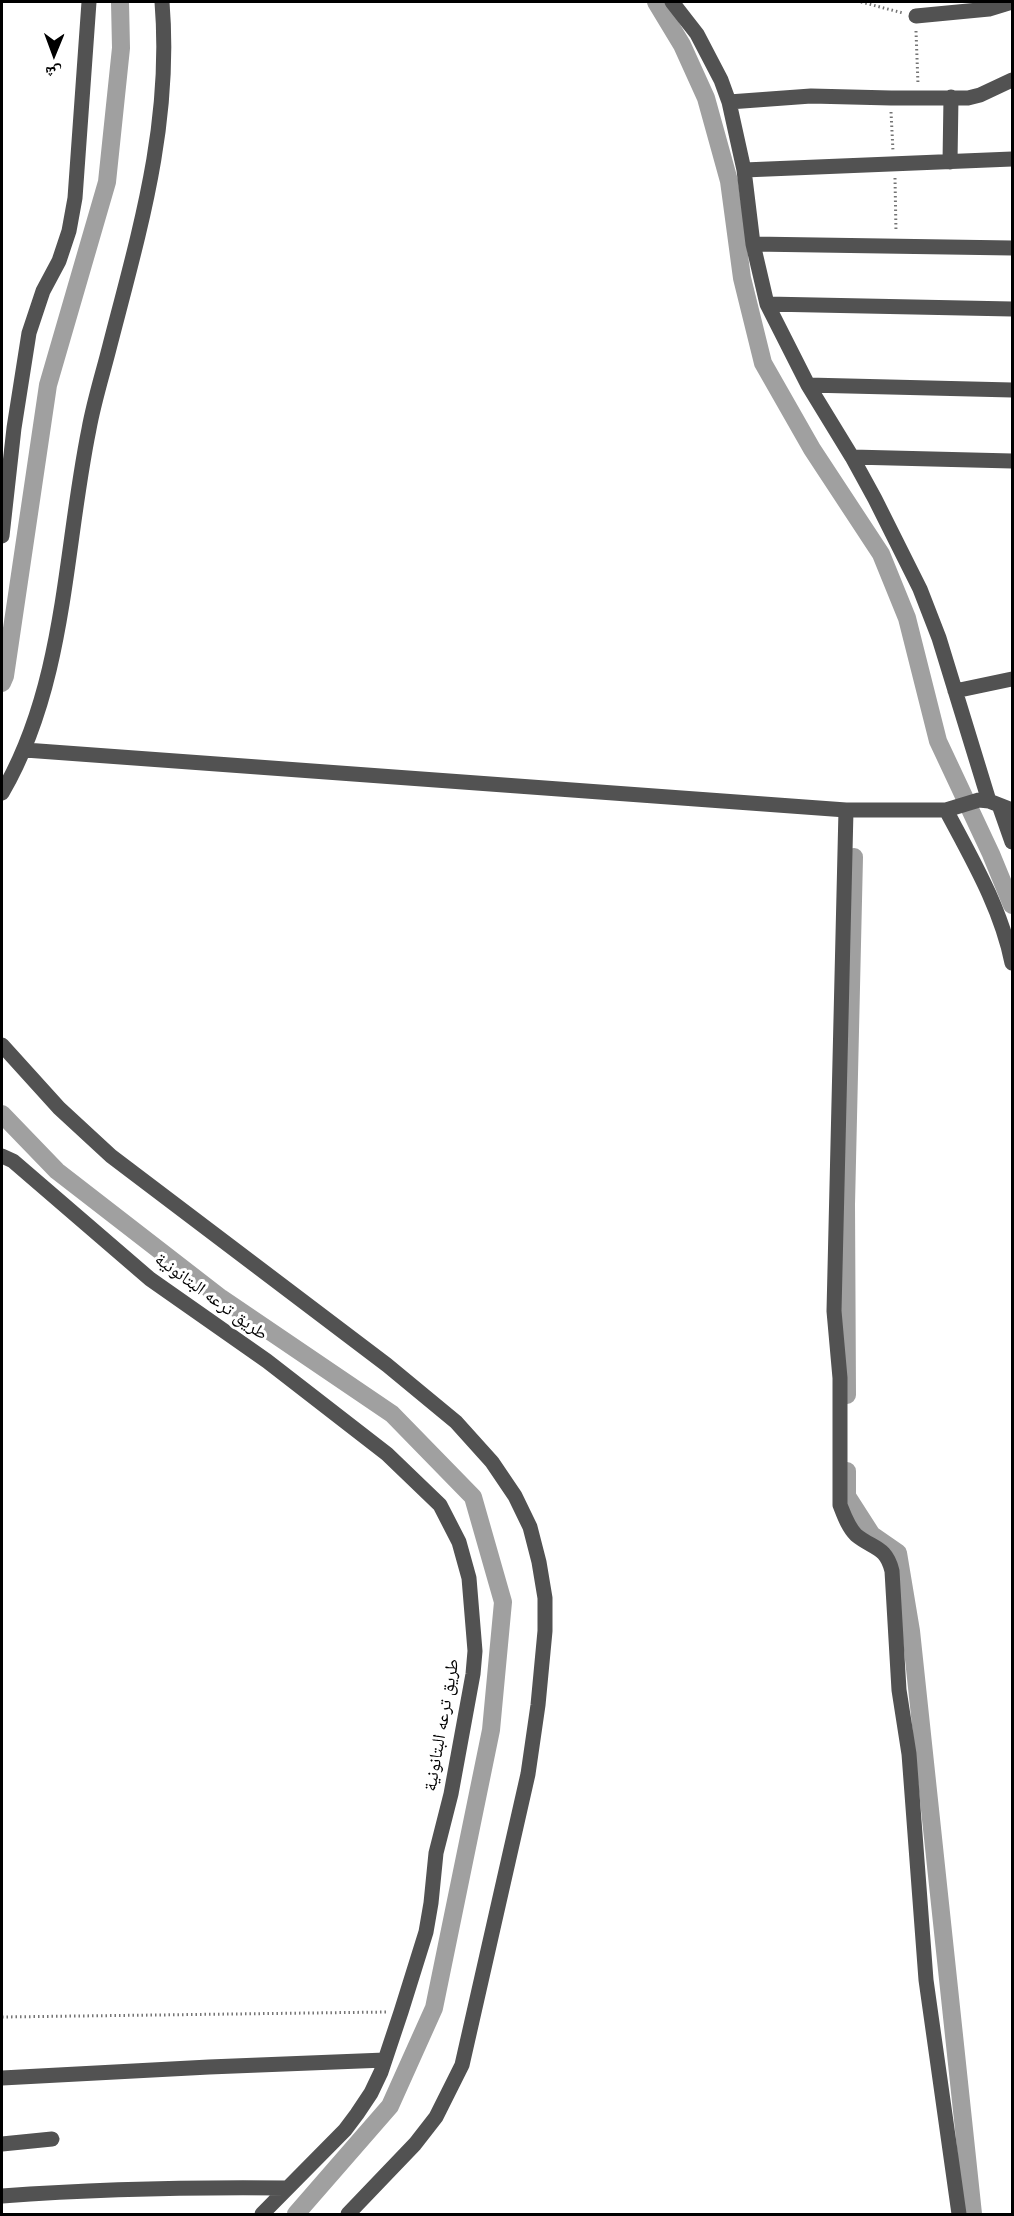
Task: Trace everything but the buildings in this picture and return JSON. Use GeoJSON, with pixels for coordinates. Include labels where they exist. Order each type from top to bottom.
{"type":"FeatureCollection","features":[{"type":"Feature","properties":{"kind":"street"},"geometry":{"type":"LineString","coordinates":[[2,536],[8,428],[29,333],[44,291],[59,261],[69,231],[75,198],[89,2]]}},
{"type":"Feature","properties":{"kind":"street"},"geometry":{"type":"LineString","coordinates":[[2,793],[25,750],[45,684],[64,600],[89,427],[154,167],[164,61],[162,2]]}},
{"type":"Feature","properties":{"kind":"street"},"geometry":{"type":"LineString","coordinates":[[672,2],[697,34],[721,80],[729,102],[744,170],[753,244],[767,304],[808,385],[852,457],[920,589],[939,638],[995,804],[1012,842]]}},
{"type":"Feature","properties":{"kind":"street"},"geometry":{"type":"LineString","coordinates":[[916,16],[989,9],[1012,2]]}},
{"type":"Feature","properties":{"kind":"street"},"geometry":{"type":"LineString","coordinates":[[729,102],[811,96],[918,98],[980,95],[1012,80]]}},
{"type":"Feature","properties":{"kind":"street"},"geometry":{"type":"LineString","coordinates":[[950,162],[951,97]]}},
{"type":"Feature","properties":{"kind":"street"},"geometry":{"type":"LineString","coordinates":[[744,170],[1012,159]]}},
{"type":"Feature","properties":{"kind":"street"},"geometry":{"type":"LineString","coordinates":[[753,244],[1012,248]]}},
{"type":"Feature","properties":{"kind":"street"},"geometry":{"type":"LineString","coordinates":[[767,304],[1012,309]]}},
{"type":"Feature","properties":{"kind":"street"},"geometry":{"type":"LineString","coordinates":[[808,385],[1012,390]]}},
{"type":"Feature","properties":{"kind":"street"},"geometry":{"type":"LineString","coordinates":[[852,457],[1012,461]]}},
{"type":"Feature","properties":{"kind":"street"},"geometry":{"type":"LineString","coordinates":[[955,691],[1012,679]]}},
{"type":"Feature","properties":{"kind":"street"},"geometry":{"type":"LineString","coordinates":[[25,750],[846,810],[952,808],[995,804]]}},
{"type":"Feature","properties":{"kind":"street"},"geometry":{"type":"LineString","coordinates":[[952,808],[995,904],[1008,940],[1012,963]]}},
{"type":"Feature","properties":{"kind":"street"},"geometry":{"type":"LineString","coordinates":[[846,810],[834,1311],[840,1378],[840,1505],[846,1520],[856,1534],[885,1554],[892,1571],[899,1690],[909,1754],[926,1980],[958,2214]]}},
{"type":"Feature","properties":{"kind":"street"},"geometry":{"type":"LineString","coordinates":[[2,1045],[59,1108],[111,1156],[387,1365],[456,1422],[492,1462],[515,1496],[530,1527],[545,1598],[545,1631],[538,1705],[528,1774],[462,2065],[436,2117],[408,2151],[348,2214]]}},
{"type":"Feature","properties":{"kind":"street","name":"طريق ترعه البتانونية"},"geometry":{"type":"LineString","coordinates":[[2,1156],[13,1161],[150,1279],[267,1361],[372,1442],[434,1498],[450,1521],[459,1542],[469,1578],[474,1668],[451,1794],[436,1853],[426,1932],[401,2012],[371,2093],[357,2114],[345,2130],[262,2214]]}},
{"type":"Feature","properties":{"kind":"street"},"geometry":{"type":"LineString","coordinates":[[2,2078],[385,2060]]}},
{"type":"Feature","properties":{"kind":"street"},"geometry":{"type":"LineString","coordinates":[[2,2144],[52,2139]]}},
{"type":"Feature","properties":{"kind":"street"},"geometry":{"type":"LineString","coordinates":[[2,2196],[189,2188],[287,2188]]}},
{"type":"Feature","properties":{"kind":"path"},"geometry":{"type":"LineString","coordinates":[[861,2],[916,16],[918,98]]}},
{"type":"Feature","properties":{"kind":"path"},"geometry":{"type":"LineString","coordinates":[[891,98],[896,246]]}},
{"type":"Feature","properties":{"kind":"path"},"geometry":{"type":"LineString","coordinates":[[2,2017],[401,2012]]}},
{"type":"Feature","properties":{"kind":"waterway"},"geometry":{"type":"LineString","coordinates":[[2,683],[5,676],[48,385],[107,182],[121,48],[120,2]]}},
{"type":"Feature","properties":{"kind":"waterway"},"geometry":{"type":"LineString","coordinates":[[656,2],[682,45],[706,98],[729,181],[742,278],[763,363],[812,449],[881,554],[907,618],[938,741],[991,854],[1012,905]]}},
{"type":"Feature","properties":{"kind":"waterway"},"geometry":{"type":"LineString","coordinates":[[847,1395],[846,1204],[854,857]]}},
{"type":"Feature","properties":{"kind":"waterway"},"geometry":{"type":"LineString","coordinates":[[2,1114],[57,1171],[221,1298],[392,1414],[473,1497],[503,1602],[491,1730],[434,2008],[390,2106],[296,2214]]}},
{"type":"Feature","properties":{"kind":"waterway"},"geometry":{"type":"LineString","coordinates":[[847,1471],[847,1496],[872,1535],[898,1553],[911,1631],[973,2214]]}}]}
